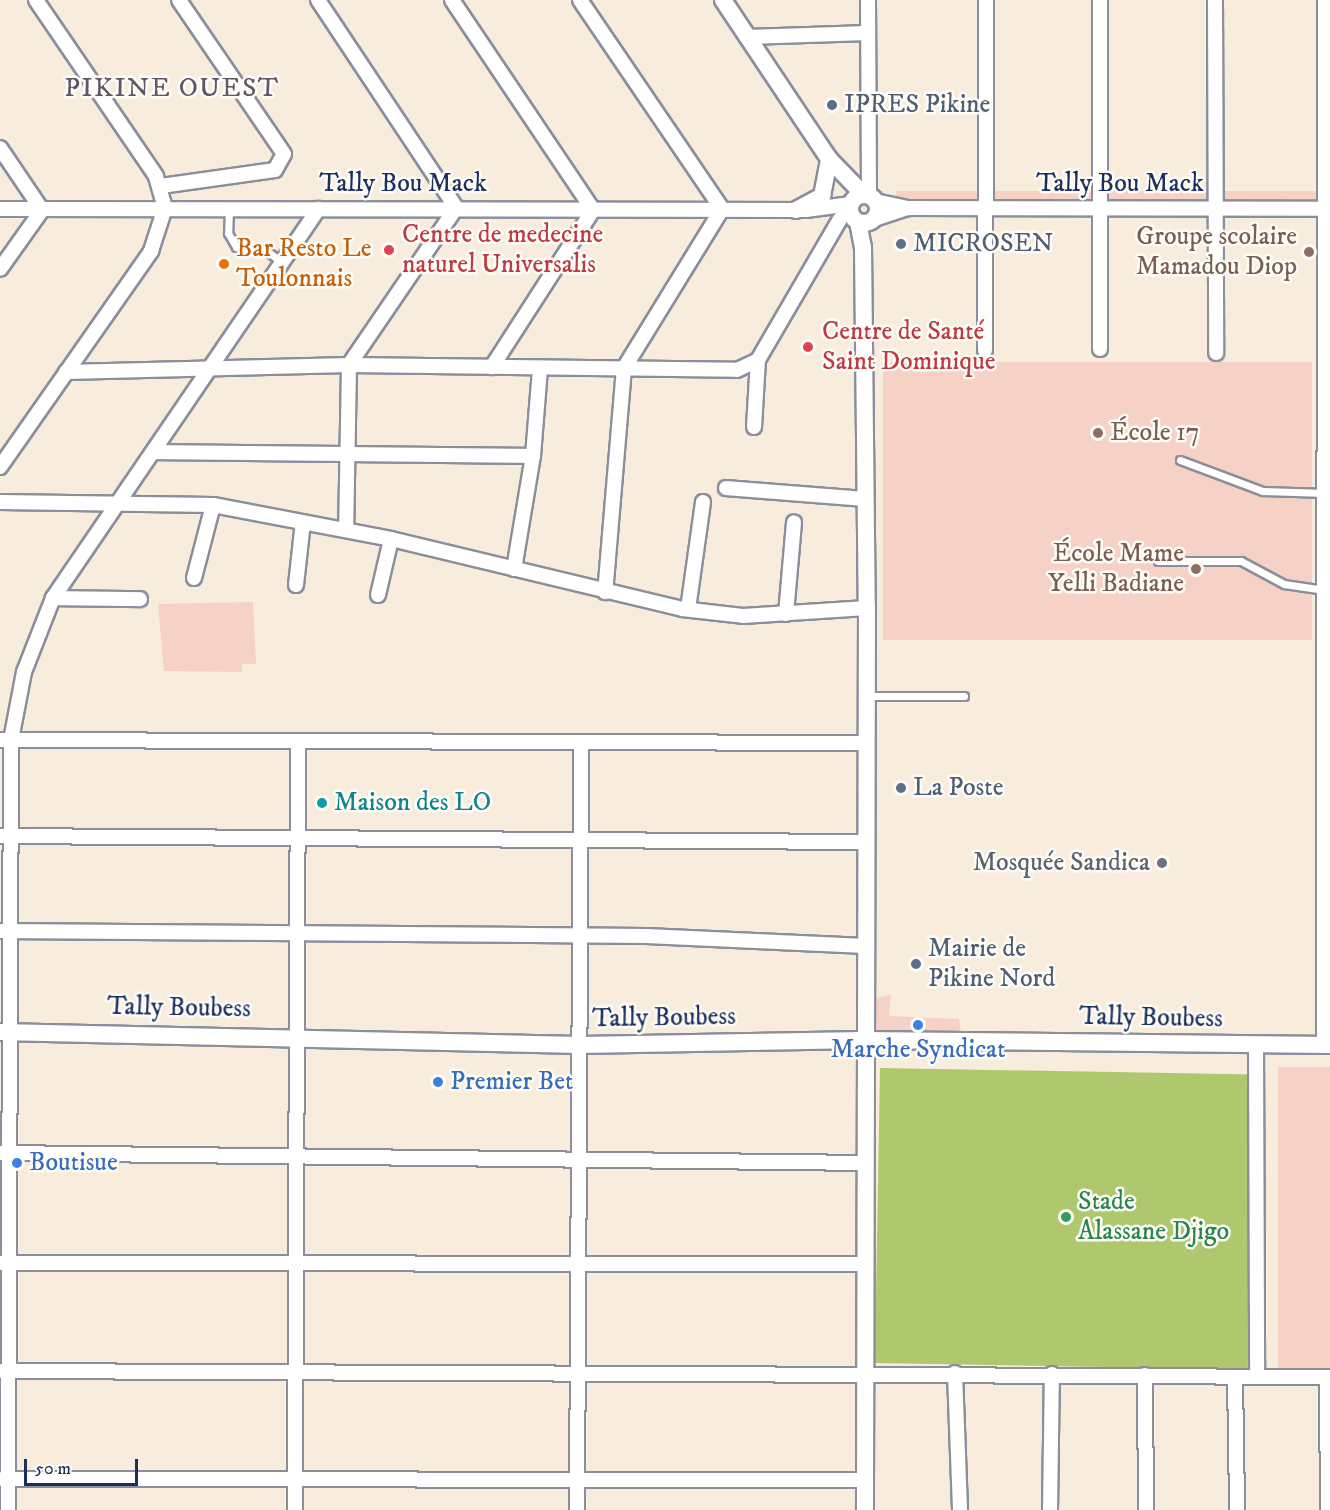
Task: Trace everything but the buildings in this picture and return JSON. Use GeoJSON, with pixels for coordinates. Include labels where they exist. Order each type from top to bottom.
{"type":"FeatureCollection","features":[{"type":"Feature","properties":{"kind":"street"},"geometry":{"type":"LineString","coordinates":[[0,467],[151,251],[165,208],[161,186],[36,0]]}},
{"type":"Feature","properties":{"kind":"street"},"geometry":{"type":"LineString","coordinates":[[161,186],[275,170],[284,154],[179,0]]}},
{"type":"Feature","properties":{"kind":"street"},"geometry":{"type":"LineString","coordinates":[[318,0],[456,208],[349,365],[346,530]]}},
{"type":"Feature","properties":{"kind":"street"},"geometry":{"type":"LineString","coordinates":[[452,0],[593,210],[492,367]]}},
{"type":"Feature","properties":{"kind":"street"},"geometry":{"type":"LineString","coordinates":[[580,0],[722,208],[624,368],[605,592]]}},
{"type":"Feature","properties":{"kind":"street"},"geometry":{"type":"LineString","coordinates":[[723,0],[832,162],[861,210]]}},
{"type":"Feature","properties":{"kind":"street"},"geometry":{"type":"LineString","coordinates":[[864,1510],[863,1040],[866,946],[867,608],[861,210],[868,0]]}},
{"type":"Feature","properties":{"kind":"street"},"geometry":{"type":"LineString","coordinates":[[985,350],[986,0]]}},
{"type":"Feature","properties":{"kind":"street"},"geometry":{"type":"LineString","coordinates":[[1100,0],[1100,349]]}},
{"type":"Feature","properties":{"kind":"street"},"geometry":{"type":"LineString","coordinates":[[1215,0],[1216,354]]}},
{"type":"Feature","properties":{"kind":"street"},"geometry":{"type":"LineString","coordinates":[[1325,0],[1328,209],[1325,590],[1327,1045]]}},
{"type":"Feature","properties":{"kind":"street"},"geometry":{"type":"LineString","coordinates":[[747,37],[868,33]]}},
{"type":"Feature","properties":{"kind":"street"},"geometry":{"type":"LineString","coordinates":[[0,148],[42,210],[0,269]]}},
{"type":"Feature","properties":{"kind":"street"},"geometry":{"type":"LineString","coordinates":[[801,210],[822,196],[832,162]]}},
{"type":"Feature","properties":{"kind":"street"},"geometry":{"type":"LineString","coordinates":[[8,1510],[4,1479],[5,740],[24,672],[53,598],[123,500],[318,208]]}},
{"type":"Feature","properties":{"kind":"street","name":"Tally Bou Mack"},"geometry":{"type":"LineString","coordinates":[[0,209],[1328,209]]}},
{"type":"Feature","properties":{"kind":"street"},"geometry":{"type":"LineString","coordinates":[[66,372],[212,366],[349,365],[737,370],[758,360],[861,210]]}},
{"type":"Feature","properties":{"kind":"street"},"geometry":{"type":"LineString","coordinates":[[754,427],[758,360]]}},
{"type":"Feature","properties":{"kind":"street"},"geometry":{"type":"LineString","coordinates":[[514,569],[533,456],[540,369]]}},
{"type":"Feature","properties":{"kind":"street"},"geometry":{"type":"LineString","coordinates":[[154,452],[348,456],[533,456]]}},
{"type":"Feature","properties":{"kind":"street"},"geometry":{"type":"LineString","coordinates":[[726,488],[866,499]]}},
{"type":"Feature","properties":{"kind":"street"},"geometry":{"type":"LineString","coordinates":[[0,502],[123,500],[213,505],[391,539],[605,592],[688,609],[743,616],[867,608]]}},
{"type":"Feature","properties":{"kind":"street"},"geometry":{"type":"LineString","coordinates":[[688,609],[703,502]]}},
{"type":"Feature","properties":{"kind":"street"},"geometry":{"type":"LineString","coordinates":[[194,578],[213,505]]}},
{"type":"Feature","properties":{"kind":"street"},"geometry":{"type":"LineString","coordinates":[[296,585],[303,522]]}},
{"type":"Feature","properties":{"kind":"street"},"geometry":{"type":"LineString","coordinates":[[786,614],[794,522]]}},
{"type":"Feature","properties":{"kind":"street"},"geometry":{"type":"LineString","coordinates":[[378,595],[391,539]]}},
{"type":"Feature","properties":{"kind":"street"},"geometry":{"type":"LineString","coordinates":[[53,598],[140,599]]}},
{"type":"Feature","properties":{"kind":"street"},"geometry":{"type":"LineString","coordinates":[[5,740],[866,743]]}},
{"type":"Feature","properties":{"kind":"street"},"geometry":{"type":"LineString","coordinates":[[295,1510],[294,1263],[298,741]]}},
{"type":"Feature","properties":{"kind":"street"},"geometry":{"type":"LineString","coordinates":[[577,1510],[581,742]]}},
{"type":"Feature","properties":{"kind":"street"},"geometry":{"type":"LineString","coordinates":[[5,836],[866,842]]}},
{"type":"Feature","properties":{"kind":"street"},"geometry":{"type":"LineString","coordinates":[[5,931],[580,935],[866,946]]}},
{"type":"Feature","properties":{"kind":"street","name":"Tally Boubess"},"geometry":{"type":"LineString","coordinates":[[5,1032],[296,1035],[580,1045],[863,1040],[1327,1045]]}},
{"type":"Feature","properties":{"kind":"street"},"geometry":{"type":"LineString","coordinates":[[1256,1044],[1257,1377]]}},
{"type":"Feature","properties":{"kind":"street"},"geometry":{"type":"LineString","coordinates":[[5,1153],[865,1162]]}},
{"type":"Feature","properties":{"kind":"street"},"geometry":{"type":"LineString","coordinates":[[5,1263],[865,1264]]}},
{"type":"Feature","properties":{"kind":"street"},"geometry":{"type":"LineString","coordinates":[[4,1371],[865,1375],[955,1373],[1328,1377],[1328,1510]]}},
{"type":"Feature","properties":{"kind":"street"},"geometry":{"type":"LineString","coordinates":[[955,1373],[960,1510]]}},
{"type":"Feature","properties":{"kind":"street"},"geometry":{"type":"LineString","coordinates":[[1050,1510],[1052,1374]]}},
{"type":"Feature","properties":{"kind":"street"},"geometry":{"type":"LineString","coordinates":[[1145,1375],[1146,1510]]}},
{"type":"Feature","properties":{"kind":"street"},"geometry":{"type":"LineString","coordinates":[[1235,1377],[1237,1510]]}},
{"type":"Feature","properties":{"kind":"street"},"geometry":{"type":"LineString","coordinates":[[4,1479],[864,1480]]}},
{"type":"Feature","properties":{"kind":"lane"},"geometry":{"type":"LineString","coordinates":[[229,208],[230,241],[236,247],[267,251],[282,262]]}},
{"type":"Feature","properties":{"kind":"lane"},"geometry":{"type":"LineString","coordinates":[[1180,460],[1263,491],[1327,497]]}},
{"type":"Feature","properties":{"kind":"lane"},"geometry":{"type":"LineString","coordinates":[[1158,561],[1241,561],[1284,584],[1325,590]]}},
{"type":"Feature","properties":{"kind":"lane"},"geometry":{"type":"LineString","coordinates":[[866,696],[964,696]]}},
{"type":"Feature","properties":{"kind":"shaded area"},"geometry":{"type":"Polygon","coordinates":[[[896,191],[1330,191],[1330,217],[896,217],[896,191]]]}},
{"type":"Feature","properties":{"kind":"shaded area","name":"École 17"},"geometry":{"type":"Polygon","coordinates":[[[883,362],[1312,362],[1312,640],[883,640],[883,362]]]}},
{"type":"Feature","properties":{"kind":"shaded area"},"geometry":{"type":"Polygon","coordinates":[[[253,602],[256,664],[242,664],[242,672],[164,671],[158,604],[253,602]]]}},
{"type":"Feature","properties":{"kind":"shaded area","name":"Marche Syndicat"},"geometry":{"type":"Polygon","coordinates":[[[891,995],[889,1016],[959,1019],[963,1046],[876,1044],[876,998],[891,995]]]}},
{"type":"Feature","properties":{"kind":"shaded area"},"geometry":{"type":"Polygon","coordinates":[[[1278,1067],[1330,1067],[1330,1375],[1278,1375],[1278,1067]]]}},
{"type":"Feature","properties":{"kind":"green space","name":"Stade Alassane Djigo"},"geometry":{"type":"Polygon","coordinates":[[[880,1068],[1253,1075],[1248,1369],[875,1363],[880,1068]]]}},
{"type":"Feature","properties":{"kind":"place","name":"IPRES Pikine"},"geometry":{"type":"Point","coordinates":[832,105]}},
{"type":"Feature","properties":{"kind":"place","name":"MICROSEN"},"geometry":{"type":"Point","coordinates":[901,244]}},
{"type":"Feature","properties":{"kind":"place","name":"Centre de medecine naturel Universalis"},"geometry":{"type":"Point","coordinates":[389,250]}},
{"type":"Feature","properties":{"kind":"place","name":"Groupe scolaire Mamadou Diop"},"geometry":{"type":"Point","coordinates":[1309,252]}},
{"type":"Feature","properties":{"kind":"place","name":"Bar Resto Le Toulonnais"},"geometry":{"type":"Point","coordinates":[224,264]}},
{"type":"Feature","properties":{"kind":"place","name":"Centre de Santé Saint Dominique"},"geometry":{"type":"Point","coordinates":[808,347]}},
{"type":"Feature","properties":{"kind":"place","name":"École 17"},"geometry":{"type":"Point","coordinates":[1098,433]}},
{"type":"Feature","properties":{"kind":"place","name":"École Mame Yelli Badiane"},"geometry":{"type":"Point","coordinates":[1196,569]}},
{"type":"Feature","properties":{"kind":"place","name":"La Poste"},"geometry":{"type":"Point","coordinates":[901,788]}},
{"type":"Feature","properties":{"kind":"place","name":"Maison des LO"},"geometry":{"type":"Point","coordinates":[322,803]}},
{"type":"Feature","properties":{"kind":"place","name":"Mosquée Sandica"},"geometry":{"type":"Point","coordinates":[1162,863]}},
{"type":"Feature","properties":{"kind":"place","name":"Mairie de Pikine Nord"},"geometry":{"type":"Point","coordinates":[916,964]}},
{"type":"Feature","properties":{"kind":"place","name":"Marche Syndicat"},"geometry":{"type":"Point","coordinates":[918,1025]}},
{"type":"Feature","properties":{"kind":"place","name":"Premier Bet"},"geometry":{"type":"Point","coordinates":[438,1082]}},
{"type":"Feature","properties":{"kind":"place","name":"Boutisue"},"geometry":{"type":"Point","coordinates":[17,1163]}},
{"type":"Feature","properties":{"kind":"place","name":"Stade Alassane Djigo"},"geometry":{"type":"Point","coordinates":[1066,1217]}},
{"type":"Feature","properties":{"kind":"district","name":"PIKINE OUEST"},"geometry":{"type":"Point","coordinates":[172,89]}}]}
